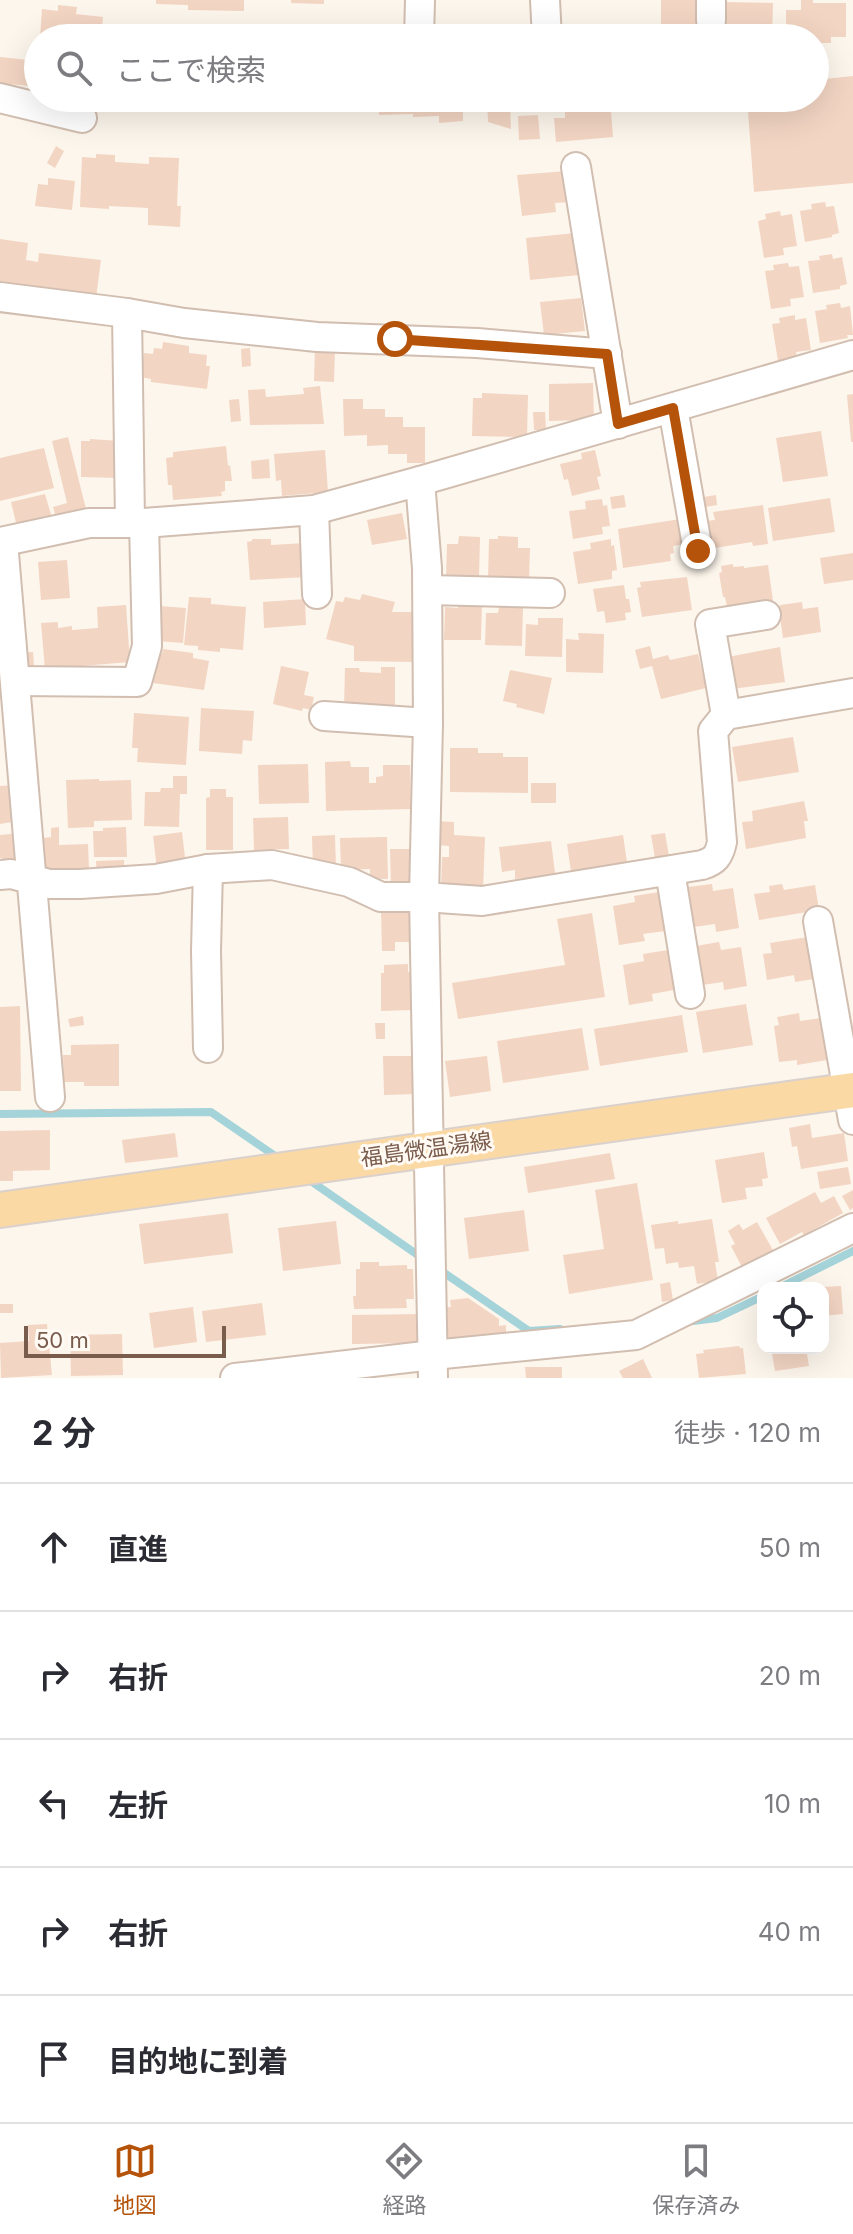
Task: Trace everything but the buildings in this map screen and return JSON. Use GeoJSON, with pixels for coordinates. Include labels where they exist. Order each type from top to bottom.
{"type":"FeatureCollection","features":[{"type":"Feature","properties":{"kind":"main road","name":"福島微温湯線"},"geometry":{"type":"LineString","coordinates":[[0,1210],[427,1149],[851,1100]]}},
{"type":"Feature","properties":{"kind":"street"},"geometry":{"type":"LineString","coordinates":[[419,24],[420,0]]}},
{"type":"Feature","properties":{"kind":"street"},"geometry":{"type":"LineString","coordinates":[[545,0],[546,24]]}},
{"type":"Feature","properties":{"kind":"street"},"geometry":{"type":"LineString","coordinates":[[0,98],[24,104]]}},
{"type":"Feature","properties":{"kind":"street"},"geometry":{"type":"LineString","coordinates":[[57,112],[82,118]]}},
{"type":"Feature","properties":{"kind":"street"},"geometry":{"type":"LineString","coordinates":[[576,167],[618,424]]}},
{"type":"Feature","properties":{"kind":"street"},"geometry":{"type":"LineString","coordinates":[[0,297],[184,323],[317,337],[477,343],[607,354]]}},
{"type":"Feature","properties":{"kind":"street"},"geometry":{"type":"LineString","coordinates":[[15,681],[137,682],[147,646],[137,522],[127,313]]}},
{"type":"Feature","properties":{"kind":"street"},"geometry":{"type":"LineString","coordinates":[[50,1097],[1,542],[89,523],[314,510],[853,355]]}},
{"type":"Feature","properties":{"kind":"street"},"geometry":{"type":"LineString","coordinates":[[673,408],[698,551]]}},
{"type":"Feature","properties":{"kind":"street"},"geometry":{"type":"LineString","coordinates":[[420,481],[428,590],[424,897],[433,1366]]}},
{"type":"Feature","properties":{"kind":"street"},"geometry":{"type":"LineString","coordinates":[[314,510],[317,594]]}},
{"type":"Feature","properties":{"kind":"street"},"geometry":{"type":"LineString","coordinates":[[428,590],[550,593]]}},
{"type":"Feature","properties":{"kind":"street"},"geometry":{"type":"LineString","coordinates":[[726,715],[710,624],[766,615]]}},
{"type":"Feature","properties":{"kind":"street"},"geometry":{"type":"LineString","coordinates":[[0,875],[11,874],[49,884],[80,884],[156,879],[208,869],[272,865],[349,882],[381,897],[482,901],[702,865],[713,862],[722,842],[713,731],[726,715],[853,693]]}},
{"type":"Feature","properties":{"kind":"street"},"geometry":{"type":"LineString","coordinates":[[324,716],[428,723]]}},
{"type":"Feature","properties":{"kind":"street"},"geometry":{"type":"LineString","coordinates":[[208,869],[208,1048]]}},
{"type":"Feature","properties":{"kind":"street"},"geometry":{"type":"LineString","coordinates":[[670,871],[690,994]]}},
{"type":"Feature","properties":{"kind":"street"},"geometry":{"type":"LineString","coordinates":[[818,921],[851,1100]]}},
{"type":"Feature","properties":{"kind":"street"},"geometry":{"type":"LineString","coordinates":[[235,1378],[433,1366],[636,1335],[853,1228]]}},
{"type":"Feature","properties":{"kind":"waterway"},"geometry":{"type":"LineString","coordinates":[[0,1114],[211,1112],[281,1160]]}},
{"type":"Feature","properties":{"kind":"waterway"},"geometry":{"type":"LineString","coordinates":[[305,1177],[425,1260]]}},
{"type":"Feature","properties":{"kind":"waterway"},"geometry":{"type":"LineString","coordinates":[[791,1282],[853,1251]]}},
{"type":"Feature","properties":{"kind":"waterway"},"geometry":{"type":"LineString","coordinates":[[437,1268],[529,1331],[560,1329]]}},
{"type":"Feature","properties":{"kind":"waterway"},"geometry":{"type":"LineString","coordinates":[[685,1322],[717,1318],[757,1299]]}},
{"type":"Feature","properties":{"kind":"route"},"geometry":{"type":"LineString","coordinates":[[395,339],[607,354],[618,424],[673,408],[698,551]]}}]}
